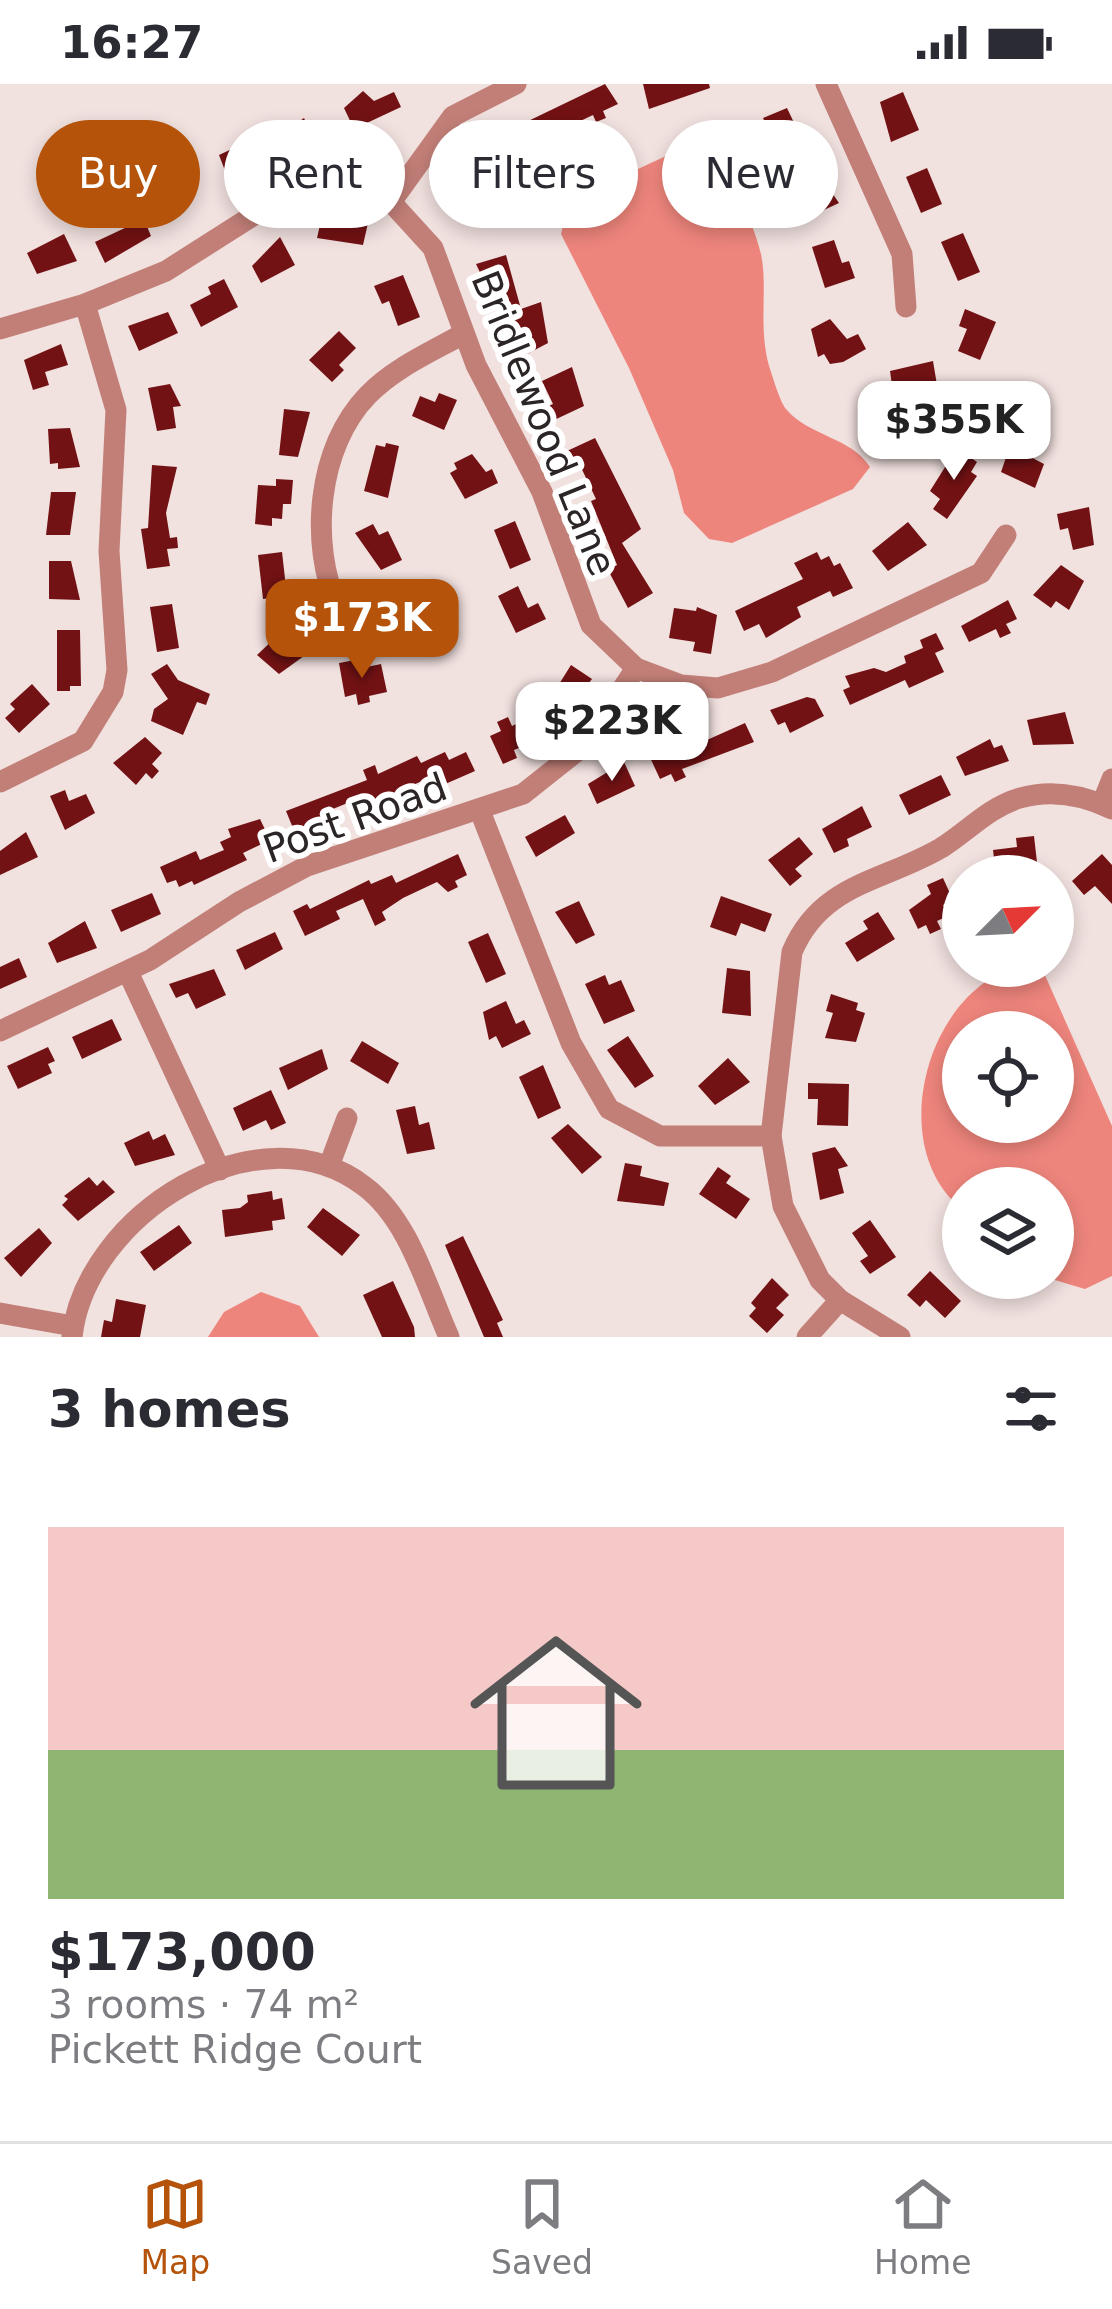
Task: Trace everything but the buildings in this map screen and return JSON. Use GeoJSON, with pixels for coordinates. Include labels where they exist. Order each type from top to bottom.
{"type":"FeatureCollection","features":[{"type":"Feature","properties":{"kind":"street"},"geometry":{"type":"LineString","coordinates":[[826,84],[902,254],[906,307]]}},
{"type":"Feature","properties":{"kind":"street"},"geometry":{"type":"LineString","coordinates":[[405,181],[440,129],[464,108],[504,86]]}},
{"type":"Feature","properties":{"kind":"street","name":"Bridlewood Lane"},"geometry":{"type":"LineString","coordinates":[[405,217],[433,248],[463,334],[542,492],[581,607],[599,636],[636,668]]}},
{"type":"Feature","properties":{"kind":"street"},"geometry":{"type":"LineString","coordinates":[[0,329],[85,304],[166,271],[234,228]]}},
{"type":"Feature","properties":{"kind":"street"},"geometry":{"type":"LineString","coordinates":[[0,782],[82,742],[113,692],[109,551],[117,425],[110,379],[85,304]]}},
{"type":"Feature","properties":{"kind":"street"},"geometry":{"type":"LineString","coordinates":[[338,608],[324,568],[321,523],[343,431],[381,384],[463,334]]}},
{"type":"Feature","properties":{"kind":"street"},"geometry":{"type":"LineString","coordinates":[[636,668],[700,688],[753,680],[968,580],[992,562],[1006,535]]}},
{"type":"Feature","properties":{"kind":"street","name":"Post Road"},"geometry":{"type":"LineString","coordinates":[[0,1031],[128,972],[308,866],[523,794],[566,764],[598,728],[636,668]]}},
{"type":"Feature","properties":{"kind":"street"},"geometry":{"type":"LineString","coordinates":[[900,1337],[840,1300],[815,1274],[793,1234],[775,1174],[772,1136],[787,970],[814,913],[845,888],[938,850],[1000,806],[1046,794],[1107,806],[1112,779]]}},
{"type":"Feature","properties":{"kind":"street"},"geometry":{"type":"LineString","coordinates":[[480,811],[571,1043],[609,1109],[632,1126],[660,1136],[772,1136]]}},
{"type":"Feature","properties":{"kind":"street"},"geometry":{"type":"LineString","coordinates":[[128,972],[220,1170]]}},
{"type":"Feature","properties":{"kind":"street"},"geometry":{"type":"LineString","coordinates":[[329,1166],[347,1118]]}},
{"type":"Feature","properties":{"kind":"street"},"geometry":{"type":"LineString","coordinates":[[0,1312],[72,1331],[89,1279],[130,1225],[220,1170],[278,1156],[329,1166],[369,1189],[397,1224],[449,1337]]}},
{"type":"Feature","properties":{"kind":"street"},"geometry":{"type":"LineString","coordinates":[[807,1337],[840,1300]]}},
{"type":"Feature","properties":{"kind":"shaded area"},"geometry":{"type":"Polygon","coordinates":[[[662,158],[662,228],[753,228],[763,267],[766,351],[783,405],[795,418],[852,449],[870,467],[853,489],[732,543],[709,539],[684,513],[673,470],[629,368],[561,234],[562,228],[638,228],[638,169],[662,158]]]}},
{"type":"Feature","properties":{"kind":"shaded area"},"geometry":{"type":"Polygon","coordinates":[[[980,987],[1050,987],[1061,1011],[956,1011],[980,987]]]}},
{"type":"Feature","properties":{"kind":"shaded area"},"geometry":{"type":"Polygon","coordinates":[[[942,1034],[942,1143],[1074,1143],[1074,1040],[1112,1126],[1112,1276],[1085,1289],[1074,1286],[1074,1167],[942,1167],[942,1186],[939,1183],[925,1149],[921,1112],[926,1075],[942,1034]]]}},
{"type":"Feature","properties":{"kind":"shaded area"},"geometry":{"type":"Polygon","coordinates":[[[261,1292],[300,1306],[319,1337],[208,1337],[224,1312],[261,1292]]]}}]}
